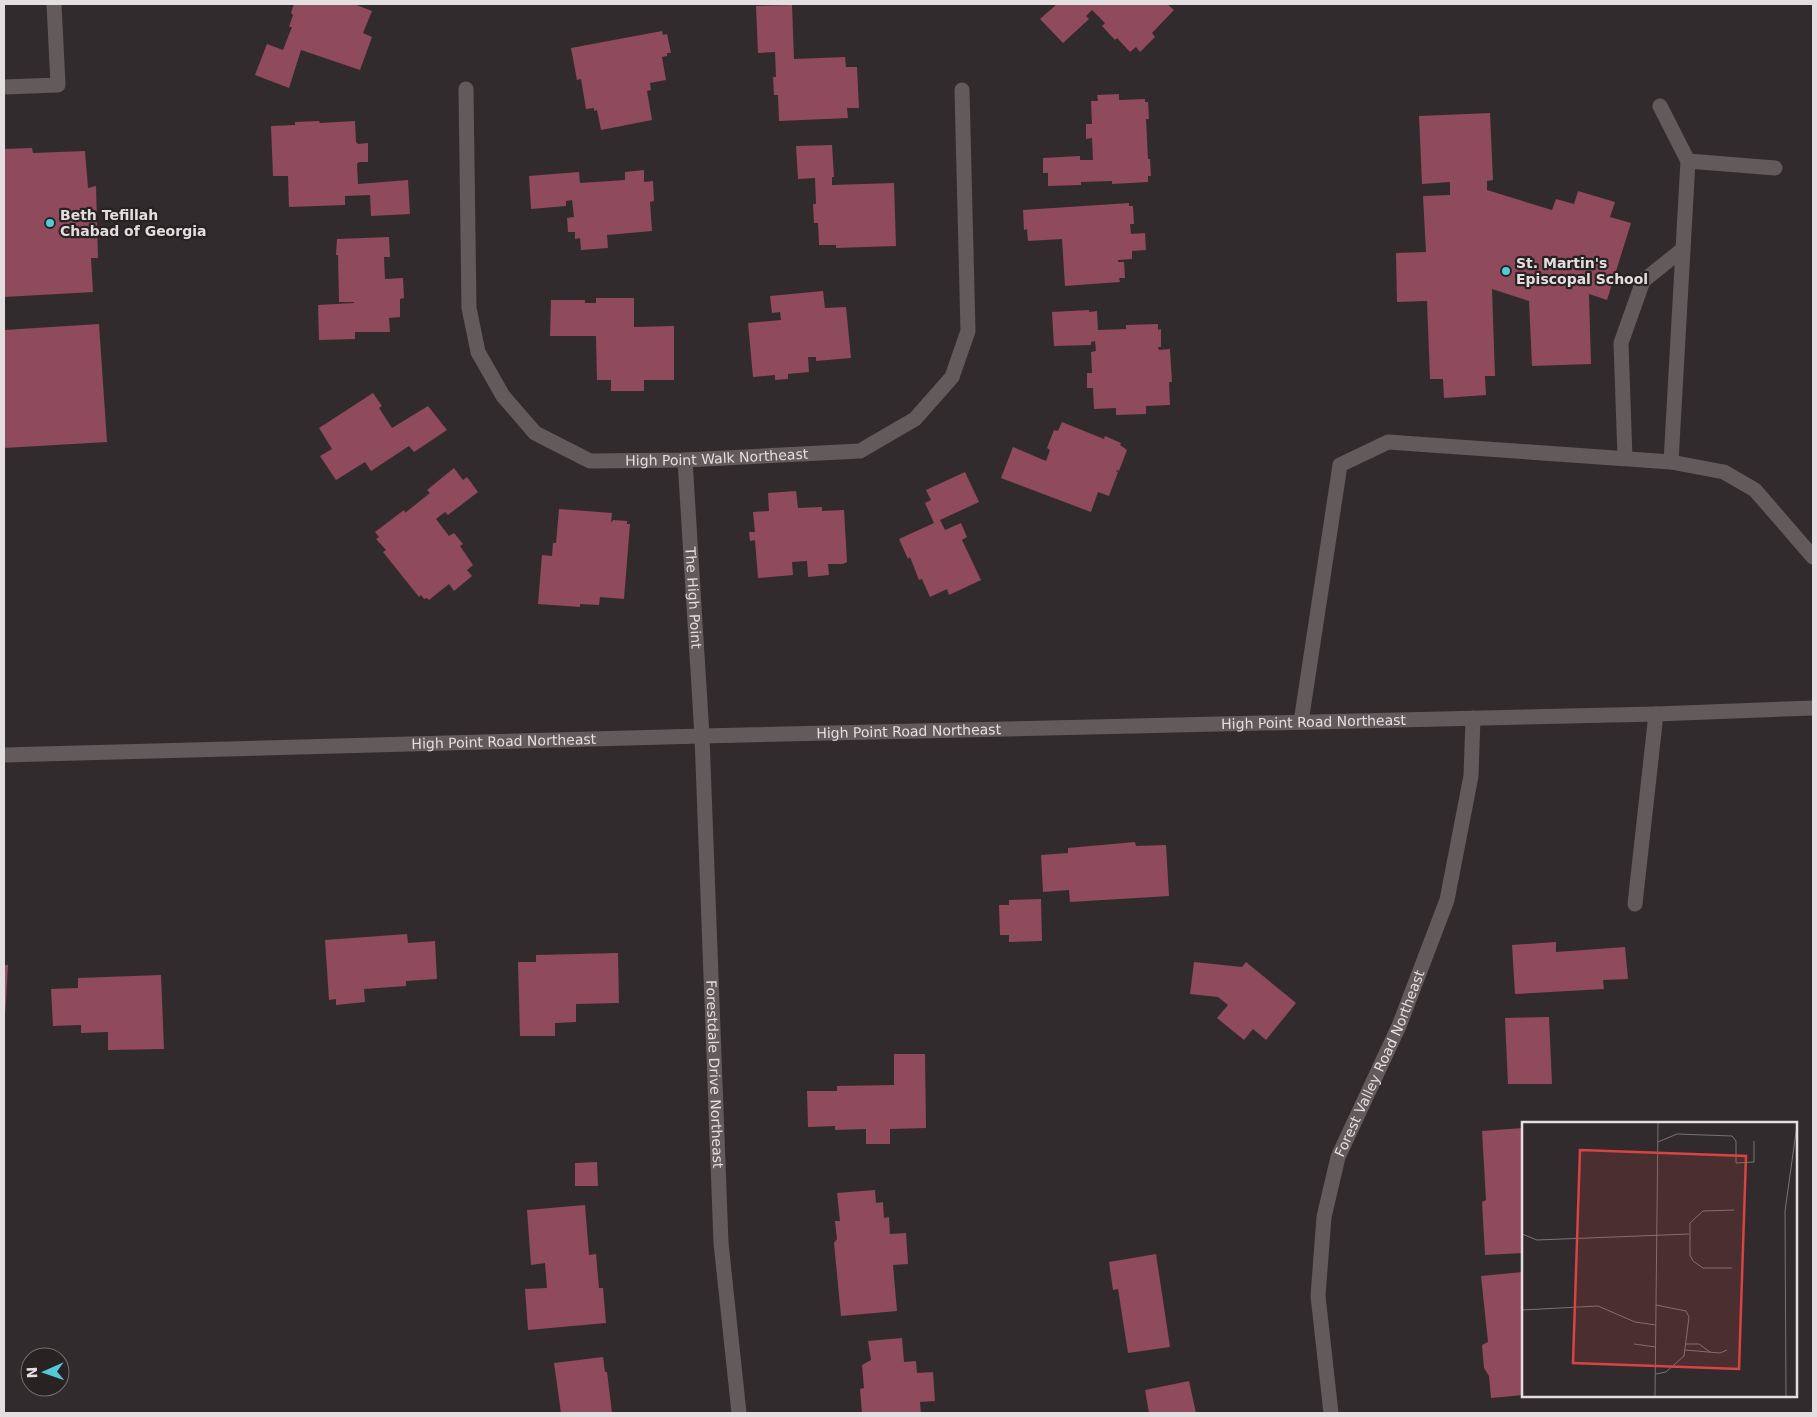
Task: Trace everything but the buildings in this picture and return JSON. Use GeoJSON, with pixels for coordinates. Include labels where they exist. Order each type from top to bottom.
{"type":"FeatureCollection","features":[{"type":"Feature","properties":{"kind":"street"},"geometry":{"type":"LineString","coordinates":[[4,87],[58,85],[54,4]]}},
{"type":"Feature","properties":{"kind":"street","name":"High Point Walk Northeast"},"geometry":{"type":"LineString","coordinates":[[466,89],[469,308],[478,352],[503,396],[535,433],[590,461],[685,460],[860,450],[914,420],[952,377],[968,331],[962,90]]}},
{"type":"Feature","properties":{"kind":"street"},"geometry":{"type":"LineString","coordinates":[[1660,106],[1688,161],[1671,462]]}},
{"type":"Feature","properties":{"kind":"street"},"geometry":{"type":"LineString","coordinates":[[1688,161],[1775,168]]}},
{"type":"Feature","properties":{"kind":"street"},"geometry":{"type":"LineString","coordinates":[[1625,458],[1621,344],[1643,281],[1683,249]]}},
{"type":"Feature","properties":{"kind":"street"},"geometry":{"type":"LineString","coordinates":[[1301,722],[1340,465],[1388,442],[1671,462],[1724,472],[1755,490],[1813,557]]}},
{"type":"Feature","properties":{"kind":"street","name":"The High Point"},"geometry":{"type":"LineString","coordinates":[[685,460],[702,736]]}},
{"type":"Feature","properties":{"kind":"street","name":"High Point Road Northeast"},"geometry":{"type":"LineString","coordinates":[[4,755],[702,736],[1656,714],[1813,708]]}},
{"type":"Feature","properties":{"kind":"street"},"geometry":{"type":"LineString","coordinates":[[1635,904],[1656,714]]}},
{"type":"Feature","properties":{"kind":"street","name":"Forest Valley Road Northeast"},"geometry":{"type":"LineString","coordinates":[[1331,1413],[1318,1296],[1324,1217],[1338,1157],[1399,1026],[1448,900],[1471,776],[1474,718]]}},
{"type":"Feature","properties":{"kind":"street","name":"Forestdale Drive Northeast"},"geometry":{"type":"LineString","coordinates":[[702,736],[721,1243],[739,1413]]}},
{"type":"Feature","properties":{"kind":"place","name":"Beth Tefillah Chabad of Georgia"},"geometry":{"type":"Point","coordinates":[50,223]}},
{"type":"Feature","properties":{"kind":"place","name":"St. Martin's Episcopal School"},"geometry":{"type":"Point","coordinates":[1506,271]}}]}
